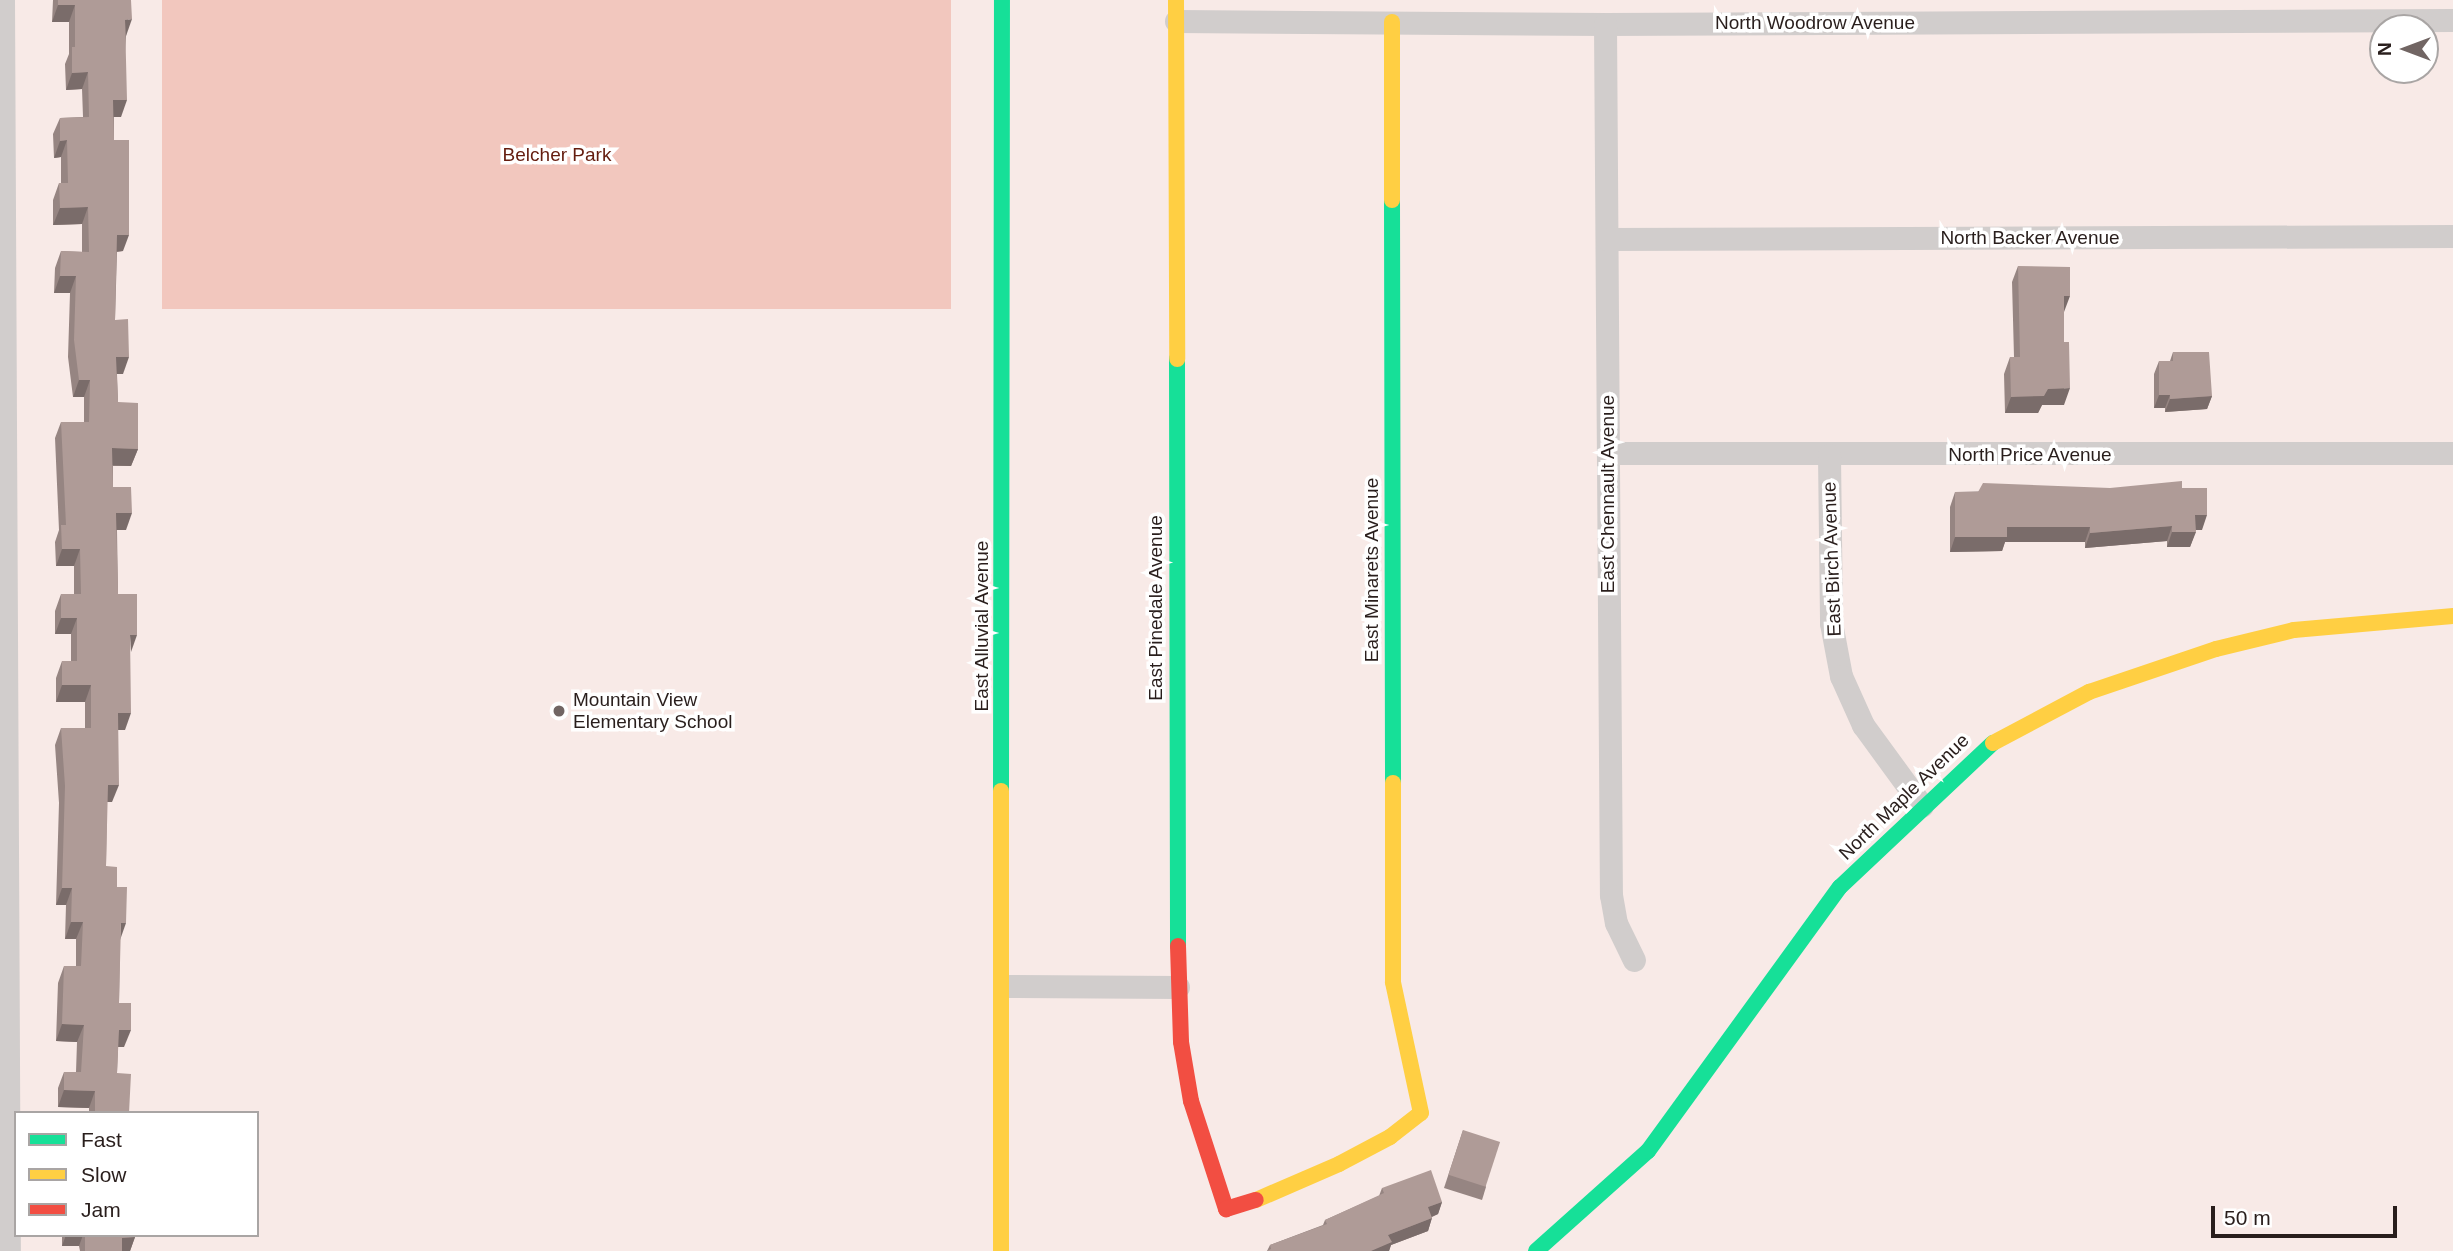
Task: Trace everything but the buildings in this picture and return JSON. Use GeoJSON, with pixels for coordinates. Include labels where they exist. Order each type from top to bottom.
{"type":"FeatureCollection","features":[{"type":"Feature","properties":{"kind":"street"},"geometry":{"type":"LineString","coordinates":[[3,0],[9,1251]]}},
{"type":"Feature","properties":{"kind":"street","name":"East Alluvial Avenue"},"geometry":{"type":"LineString","coordinates":[[1001,1251],[1004,986],[1002,0]]}},
{"type":"Feature","properties":{"kind":"street","name":"North Woodrow Avenue"},"geometry":{"type":"LineString","coordinates":[[1176,10],[1392,22],[1605,24],[2453,20]]}},
{"type":"Feature","properties":{"kind":"street","name":"East Pinedale Avenue"},"geometry":{"type":"LineString","coordinates":[[1176,10],[1178,987],[1181,1042],[1191,1101],[1226,1209]]}},
{"type":"Feature","properties":{"kind":"street","name":"East Minarets Avenue"},"geometry":{"type":"LineString","coordinates":[[1226,1209],[1273,1195],[1339,1164],[1390,1137],[1422,1113],[1398,1022],[1394,982],[1392,22]]}},
{"type":"Feature","properties":{"kind":"street","name":"East Chennault Avenue"},"geometry":{"type":"LineString","coordinates":[[1605,24],[1611,895],[1616,923],[1634,960]]}},
{"type":"Feature","properties":{"kind":"street","name":"North Backer Avenue"},"geometry":{"type":"LineString","coordinates":[[1607,239],[2453,236]]}},
{"type":"Feature","properties":{"kind":"street","name":"North Price Avenue"},"geometry":{"type":"LineString","coordinates":[[1608,453],[2453,453]]}},
{"type":"Feature","properties":{"kind":"street","name":"East Birch Avenue"},"geometry":{"type":"LineString","coordinates":[[1829,455],[1831,623],[1842,676],[1863,725],[1922,806]]}},
{"type":"Feature","properties":{"kind":"street","name":"North Maple Avenue"},"geometry":{"type":"LineString","coordinates":[[1536,1251],[1648,1151],[1840,887],[1987,746],[2090,692],[2217,649],[2294,630],[2453,616]]}},
{"type":"Feature","properties":{"kind":"street"},"geometry":{"type":"LineString","coordinates":[[1004,986],[1178,987]]}},
{"type":"Feature","properties":{"kind":"green space","name":"Belcher Park"},"geometry":{"type":"Polygon","coordinates":[[[162,0],[951,0],[951,309],[162,309],[162,0]]]}},
{"type":"Feature","properties":{"kind":"traffic: fast"},"geometry":{"type":"LineString","coordinates":[[1001,791],[1002,0]]}},
{"type":"Feature","properties":{"kind":"traffic: fast"},"geometry":{"type":"LineString","coordinates":[[1392,200],[1393,783]]}},
{"type":"Feature","properties":{"kind":"traffic: fast"},"geometry":{"type":"LineString","coordinates":[[1177,359],[1178,946]]}},
{"type":"Feature","properties":{"kind":"traffic: fast"},"geometry":{"type":"LineString","coordinates":[[1536,1251],[1648,1151],[1840,887],[1993,743]]}},
{"type":"Feature","properties":{"kind":"traffic: slow"},"geometry":{"type":"LineString","coordinates":[[1176,0],[1177,359]]}},
{"type":"Feature","properties":{"kind":"traffic: slow"},"geometry":{"type":"LineString","coordinates":[[1392,22],[1392,200]]}},
{"type":"Feature","properties":{"kind":"traffic: slow"},"geometry":{"type":"LineString","coordinates":[[1993,743],[2089,692],[2216,649],[2294,630],[2453,616]]}},
{"type":"Feature","properties":{"kind":"traffic: slow"},"geometry":{"type":"LineString","coordinates":[[1256,1200],[1339,1164],[1390,1137],[1421,1113],[1393,982],[1393,783]]}},
{"type":"Feature","properties":{"kind":"traffic: slow"},"geometry":{"type":"LineString","coordinates":[[1001,791],[1001,1251]]}},
{"type":"Feature","properties":{"kind":"traffic: jam"},"geometry":{"type":"LineString","coordinates":[[1178,946],[1181,1042],[1191,1101],[1226,1209],[1256,1200]]}},
{"type":"Feature","properties":{"kind":"place","name":"Mountain View Elementary School"},"geometry":{"type":"Point","coordinates":[559,711]}}]}
